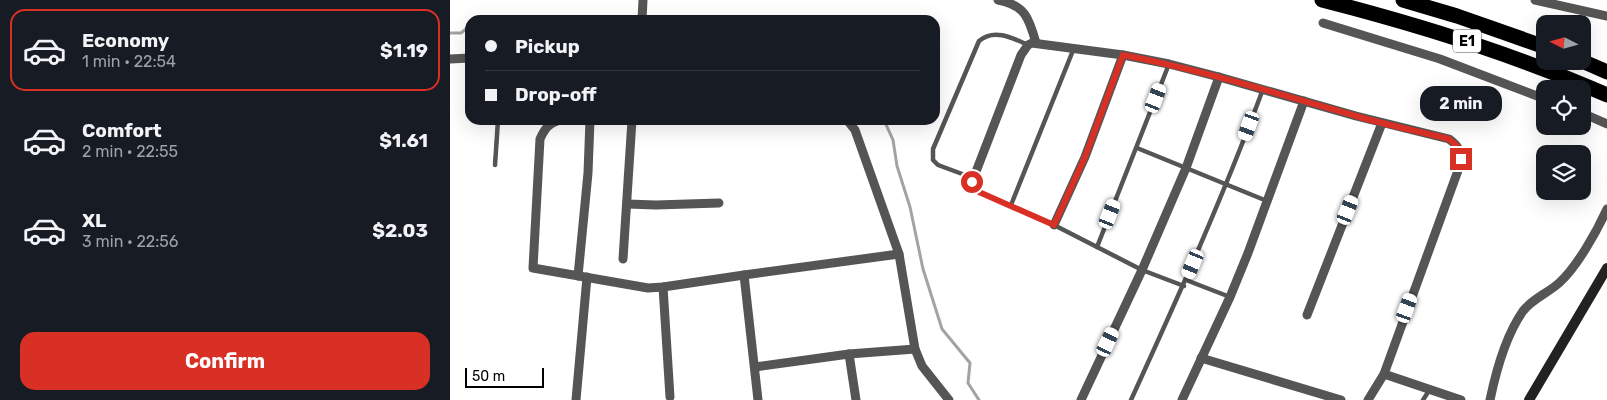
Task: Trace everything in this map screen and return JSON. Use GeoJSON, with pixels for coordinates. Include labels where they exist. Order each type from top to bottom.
{"type":"FeatureCollection","features":[{"type":"Feature","properties":{"kind":"highway","name":"E1"},"geometry":{"type":"LineString","coordinates":[[1322,0],[1468,41],[1523,60],[1607,95]]}},
{"type":"Feature","properties":{"kind":"highway","name":"E1"},"geometry":{"type":"LineString","coordinates":[[1402,0],[1456,16],[1536,44]]}},
{"type":"Feature","properties":{"kind":"highway"},"geometry":{"type":"LineString","coordinates":[[1591,65],[1607,72]]}},
{"type":"Feature","properties":{"kind":"main road"},"geometry":{"type":"LineString","coordinates":[[1529,400],[1607,268]]}},
{"type":"Feature","properties":{"kind":"street"},"geometry":{"type":"LineString","coordinates":[[642,15],[643,0]]}},
{"type":"Feature","properties":{"kind":"street"},"geometry":{"type":"LineString","coordinates":[[972,180],[1021,55],[1032,44],[1031,27],[1022,10],[1011,3],[998,0]]}},
{"type":"Feature","properties":{"kind":"street"},"geometry":{"type":"LineString","coordinates":[[1535,0],[1607,16]]}},
{"type":"Feature","properties":{"kind":"street"},"geometry":{"type":"LineString","coordinates":[[1323,23],[1440,59],[1536,96]]}},
{"type":"Feature","properties":{"kind":"street"},"geometry":{"type":"LineString","coordinates":[[1032,44],[1123,55],[1219,76],[1382,123],[1449,139],[1458,147],[1461,159],[1384,374],[1368,400]]}},
{"type":"Feature","properties":{"kind":"street"},"geometry":{"type":"LineString","coordinates":[[1054,225],[1085,157],[1123,55]]}},
{"type":"Feature","properties":{"kind":"street"},"geometry":{"type":"LineString","coordinates":[[450,59],[465,58]]}},
{"type":"Feature","properties":{"kind":"street"},"geometry":{"type":"LineString","coordinates":[[1081,400],[1142,270],[1186,168],[1219,76]]}},
{"type":"Feature","properties":{"kind":"street"},"geometry":{"type":"LineString","coordinates":[[1182,400],[1230,298],[1304,101]]}},
{"type":"Feature","properties":{"kind":"street"},"geometry":{"type":"LineString","coordinates":[[1591,117],[1607,124]]}},
{"type":"Feature","properties":{"kind":"street"},"geometry":{"type":"LineString","coordinates":[[1307,315],[1382,123]]}},
{"type":"Feature","properties":{"kind":"street"},"geometry":{"type":"LineString","coordinates":[[550,125],[544,129],[540,139],[533,268],[638,287],[663,287],[899,254]]}},
{"type":"Feature","properties":{"kind":"street"},"geometry":{"type":"LineString","coordinates":[[576,400],[590,125]]}},
{"type":"Feature","properties":{"kind":"street"},"geometry":{"type":"LineString","coordinates":[[623,259],[632,125]]}},
{"type":"Feature","properties":{"kind":"street"},"geometry":{"type":"LineString","coordinates":[[851,125],[855,130],[899,254],[916,349],[922,366],[950,400]]}},
{"type":"Feature","properties":{"kind":"street"},"geometry":{"type":"LineString","coordinates":[[627,204],[719,203]]}},
{"type":"Feature","properties":{"kind":"street"},"geometry":{"type":"LineString","coordinates":[[1490,400],[1498,363],[1520,316],[1528,305],[1553,288],[1566,276],[1596,230],[1607,209]]}},
{"type":"Feature","properties":{"kind":"street"},"geometry":{"type":"LineString","coordinates":[[744,275],[758,400]]}},
{"type":"Feature","properties":{"kind":"street"},"geometry":{"type":"LineString","coordinates":[[663,287],[670,397]]}},
{"type":"Feature","properties":{"kind":"street"},"geometry":{"type":"LineString","coordinates":[[755,367],[849,354],[916,349]]}},
{"type":"Feature","properties":{"kind":"street"},"geometry":{"type":"LineString","coordinates":[[849,354],[856,400]]}},
{"type":"Feature","properties":{"kind":"street"},"geometry":{"type":"LineString","coordinates":[[1201,358],[1340,400]]}},
{"type":"Feature","properties":{"kind":"street"},"geometry":{"type":"LineString","coordinates":[[1384,374],[1461,400]]}},
{"type":"Feature","properties":{"kind":"lane"},"geometry":{"type":"LineString","coordinates":[[1032,44],[1007,36],[996,35],[984,37],[979,41],[933,149],[933,160],[972,180],[972,185],[979,192],[1054,225],[1142,270],[1184,286]]}},
{"type":"Feature","properties":{"kind":"lane"},"geometry":{"type":"LineString","coordinates":[[1011,205],[1074,48]]}},
{"type":"Feature","properties":{"kind":"lane"},"geometry":{"type":"LineString","coordinates":[[1097,247],[1169,64]]}},
{"type":"Feature","properties":{"kind":"lane"},"geometry":{"type":"LineString","coordinates":[[1131,400],[1184,286],[1263,89]]}},
{"type":"Feature","properties":{"kind":"lane"},"geometry":{"type":"LineString","coordinates":[[495,166],[498,125]]}},
{"type":"Feature","properties":{"kind":"lane"},"geometry":{"type":"LineString","coordinates":[[1137,148],[1268,201]]}},
{"type":"Feature","properties":{"kind":"lane"},"geometry":{"type":"LineString","coordinates":[[1186,280],[1230,298]]}},
{"type":"Feature","properties":{"kind":"lane"},"geometry":{"type":"LineString","coordinates":[[1424,400],[1430,389]]}},
{"type":"Feature","properties":{"kind":"waterway"},"geometry":{"type":"LineString","coordinates":[[450,33],[461,33],[465,30]]}},
{"type":"Feature","properties":{"kind":"waterway"},"geometry":{"type":"LineString","coordinates":[[886,125],[893,140],[897,166],[910,207],[923,269],[942,329],[970,363],[968,383],[979,400]]}},
{"type":"Feature","properties":{"kind":"route"},"geometry":{"type":"LineString","coordinates":[[972,182],[972,185],[979,192],[1054,225],[1085,157],[1123,55],[1219,76],[1356,116],[1449,139],[1458,147],[1461,159]]}}]}
